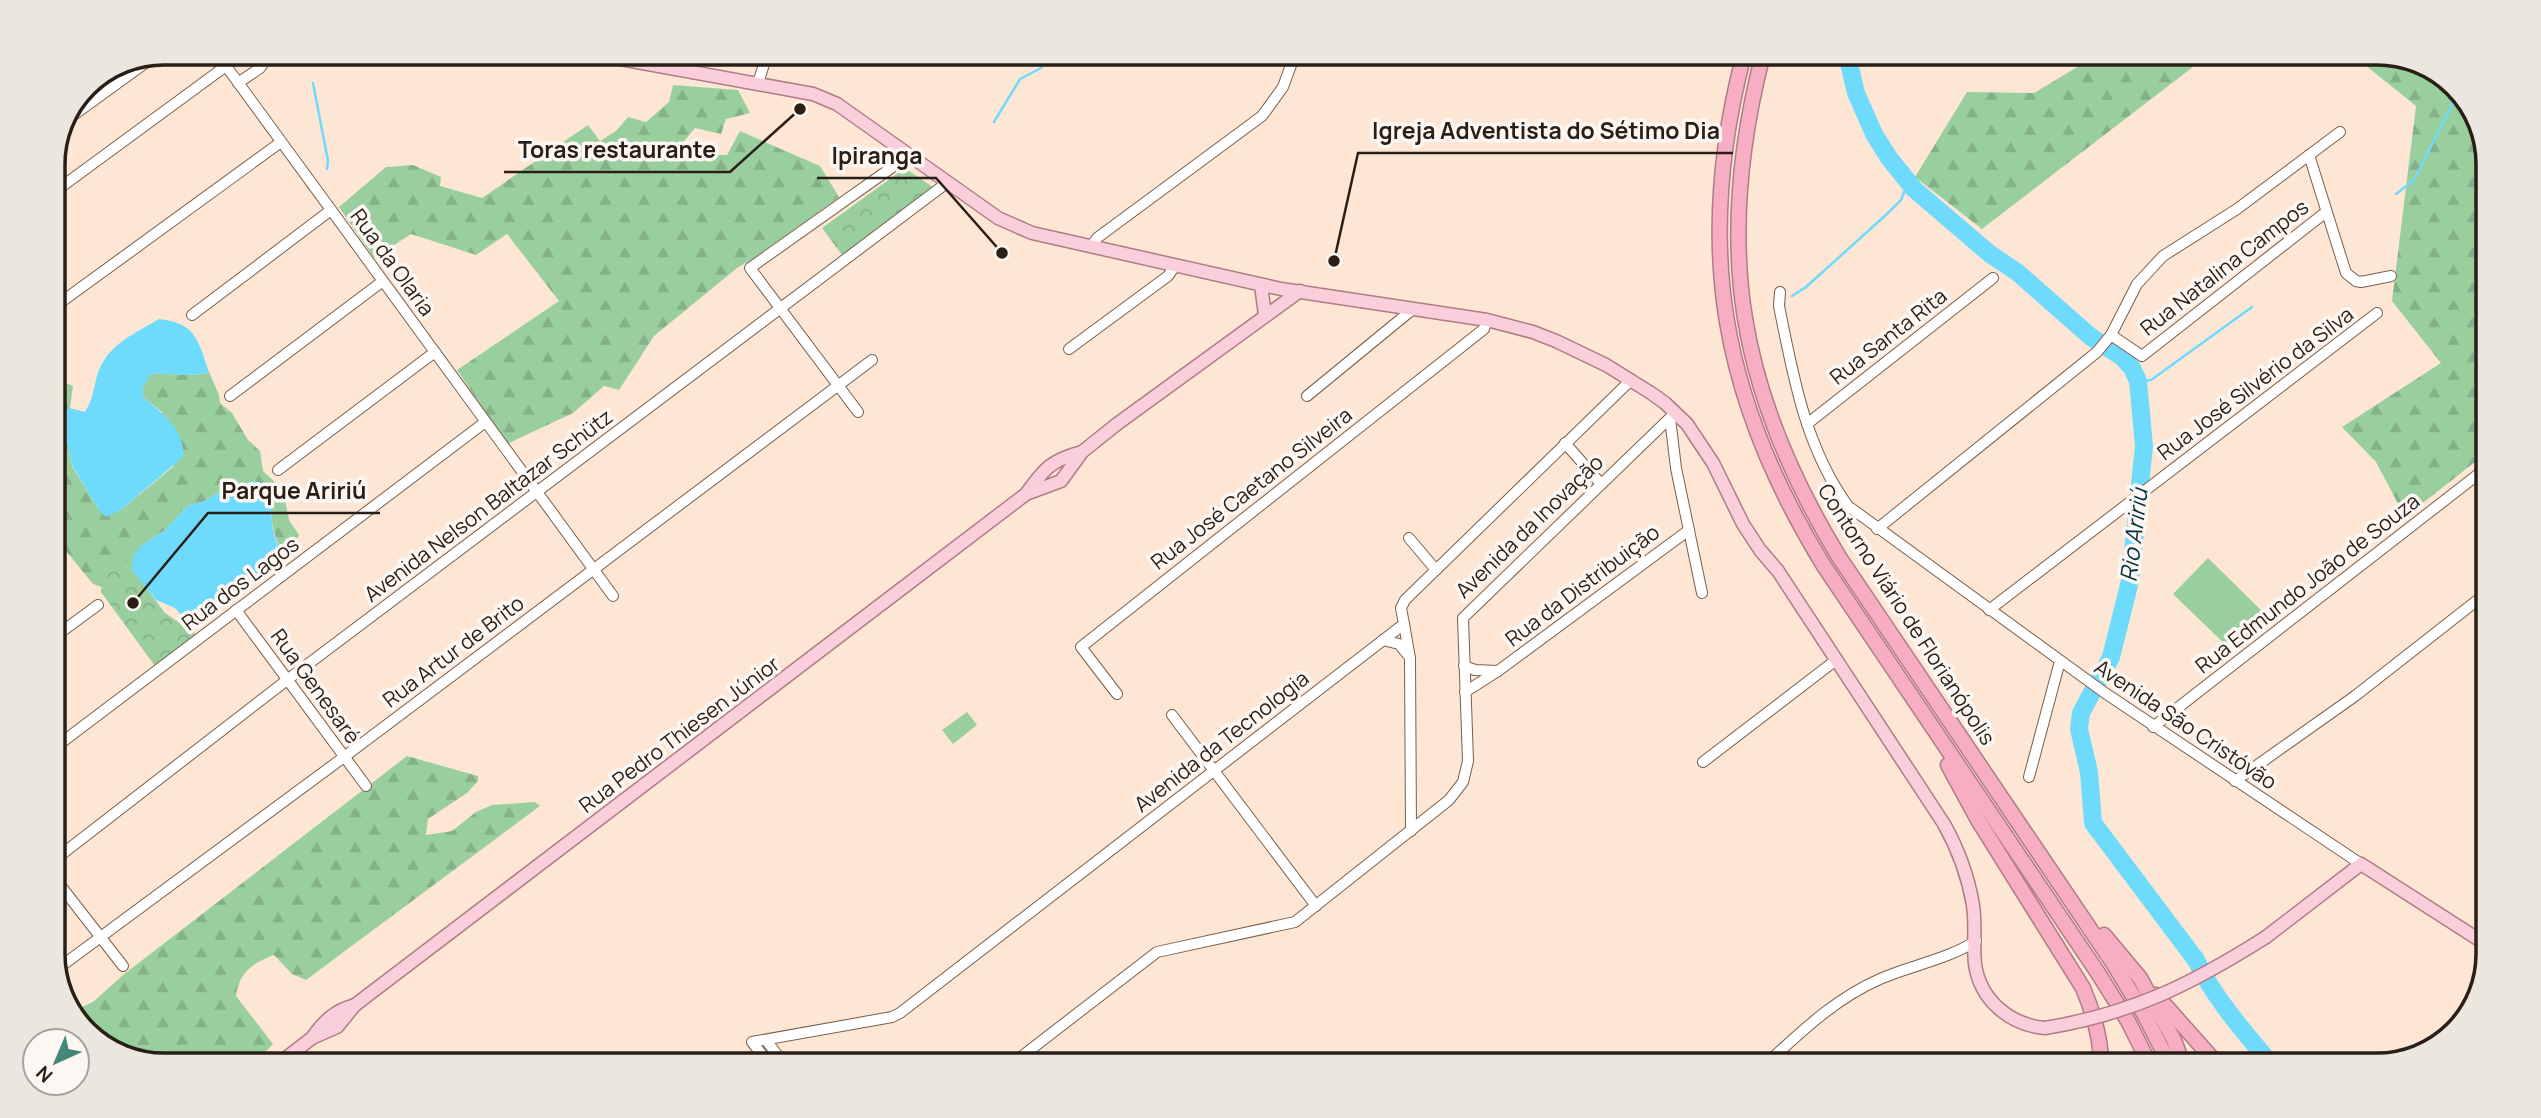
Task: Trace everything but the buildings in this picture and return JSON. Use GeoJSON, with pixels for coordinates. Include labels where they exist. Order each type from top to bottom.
{"type":"FeatureCollection","features":[{"type":"Feature","properties":{"kind":"highway","name":"Contorno Viário de Florianópolis"},"geometry":{"type":"LineString","coordinates":[[1742,65],[1724,151],[1719,229],[1724,307],[1740,384],[1766,458],[1803,533],[2098,973],[2144,1053]]}},
{"type":"Feature","properties":{"kind":"highway","name":"Contorno Viário de Florianópolis"},"geometry":{"type":"LineString","coordinates":[[1761,65],[1741,163],[1738,254],[1749,342],[1773,428],[1805,499],[1839,557],[2129,987],[2164,1053]]}},
{"type":"Feature","properties":{"kind":"highway"},"geometry":{"type":"LineString","coordinates":[[1933,728],[1952,772],[1978,820],[2083,988],[2091,1007],[2100,1053]]}},
{"type":"Feature","properties":{"kind":"highway"},"geometry":{"type":"LineString","coordinates":[[2052,872],[2140,978],[2207,1053]]}},
{"type":"Feature","properties":{"kind":"highway"},"geometry":{"type":"LineString","coordinates":[[2140,978],[2179,1053]]}},
{"type":"Feature","properties":{"kind":"main road"},"geometry":{"type":"LineString","coordinates":[[656,65],[800,90],[837,104],[998,218],[1032,233],[1261,285],[1487,320],[1533,332],[1606,365],[1665,403],[1672,416],[1702,444],[1759,551],[1778,571],[1951,837],[1969,886],[1976,941],[1976,970],[1988,996],[2009,1016],[2026,1025],[2045,1028],[2090,1020],[2155,999],[2196,979],[2266,937],[2361,864]]}},
{"type":"Feature","properties":{"kind":"main road"},"geometry":{"type":"LineString","coordinates":[[1261,285],[1265,315]]}},
{"type":"Feature","properties":{"kind":"main road","name":"Rua Pedro Thiesen Júnior"},"geometry":{"type":"LineString","coordinates":[[1026,494],[1061,481],[1082,452],[1117,424],[1300,291]]}},
{"type":"Feature","properties":{"kind":"main road","name":"Rua Pedro Thiesen Júnior"},"geometry":{"type":"LineString","coordinates":[[292,1053],[1026,494],[1041,472],[1063,457],[1082,452]]}},
{"type":"Feature","properties":{"kind":"main road"},"geometry":{"type":"LineString","coordinates":[[1063,457],[1073,468]]}},
{"type":"Feature","properties":{"kind":"main road"},"geometry":{"type":"LineString","coordinates":[[1041,472],[1042,478],[1050,486]]}},
{"type":"Feature","properties":{"kind":"main road","name":"Avenida São Cristóvão"},"geometry":{"type":"LineString","coordinates":[[2361,864],[2476,938]]}},
{"type":"Feature","properties":{"kind":"street"},"geometry":{"type":"LineString","coordinates":[[238,83],[262,65]]}},
{"type":"Feature","properties":{"kind":"street"},"geometry":{"type":"LineString","coordinates":[[758,83],[764,65]]}},
{"type":"Feature","properties":{"kind":"street"},"geometry":{"type":"LineString","coordinates":[[1091,247],[1097,238],[1262,116],[1283,87],[1291,65]]}},
{"type":"Feature","properties":{"kind":"street","name":"Rua da Olaria"},"geometry":{"type":"LineString","coordinates":[[226,66],[484,423],[613,596]]}},
{"type":"Feature","properties":{"kind":"street"},"geometry":{"type":"LineString","coordinates":[[65,184],[226,66]]}},
{"type":"Feature","properties":{"kind":"street"},"geometry":{"type":"LineString","coordinates":[[81,110],[137,69]]}},
{"type":"Feature","properties":{"kind":"street"},"geometry":{"type":"LineString","coordinates":[[1877,529],[2097,352],[2109,338],[2137,284],[2163,256],[2217,223],[2340,132]]}},
{"type":"Feature","properties":{"kind":"street"},"geometry":{"type":"LineString","coordinates":[[65,299],[281,142]]}},
{"type":"Feature","properties":{"kind":"street"},"geometry":{"type":"LineString","coordinates":[[2309,155],[2343,267],[2356,281],[2369,282],[2391,276]]}},
{"type":"Feature","properties":{"kind":"street"},"geometry":{"type":"LineString","coordinates":[[858,412],[750,268],[908,156]]}},
{"type":"Feature","properties":{"kind":"street","name":"Avenida Nelson Baltazar Schütz"},"geometry":{"type":"LineString","coordinates":[[65,852],[287,680],[948,182]]}},
{"type":"Feature","properties":{"kind":"street"},"geometry":{"type":"LineString","coordinates":[[192,315],[331,210]]}},
{"type":"Feature","properties":{"kind":"street","name":"Rua Natalina Campos"},"geometry":{"type":"LineString","coordinates":[[2109,338],[2142,356],[2326,212]]}},
{"type":"Feature","properties":{"kind":"street"},"geometry":{"type":"LineString","coordinates":[[1069,349],[1168,276],[1175,266]]}},
{"type":"Feature","properties":{"kind":"street","name":"Rua Santa Rita"},"geometry":{"type":"LineString","coordinates":[[1807,424],[1993,278]]}},
{"type":"Feature","properties":{"kind":"street"},"geometry":{"type":"LineString","coordinates":[[230,396],[383,281]]}},
{"type":"Feature","properties":{"kind":"street","name":"Avenida São Cristóvão"},"geometry":{"type":"LineString","coordinates":[[1780,292],[1779,306],[1794,381],[1807,424],[1840,495],[1848,506],[2105,694],[2361,864]]}},
{"type":"Feature","properties":{"kind":"street"},"geometry":{"type":"LineString","coordinates":[[1307,396],[1413,309]]}},
{"type":"Feature","properties":{"kind":"street","name":"Rua José Silvério da Silva"},"geometry":{"type":"LineString","coordinates":[[1989,610],[2377,313]]}},
{"type":"Feature","properties":{"kind":"street","name":"Rua José Caetano Silveira"},"geometry":{"type":"LineString","coordinates":[[1117,694],[1081,647],[1484,329],[1487,320]]}},
{"type":"Feature","properties":{"kind":"street"},"geometry":{"type":"LineString","coordinates":[[278,470],[435,352]]}},
{"type":"Feature","properties":{"kind":"street","name":"Rua Artur de Brito"},"geometry":{"type":"LineString","coordinates":[[65,963],[872,360]]}},
{"type":"Feature","properties":{"kind":"street"},"geometry":{"type":"LineString","coordinates":[[1411,831],[1408,654],[1400,627],[1402,604],[1630,381]]}},
{"type":"Feature","properties":{"kind":"street"},"geometry":{"type":"LineString","coordinates":[[1672,416],[1676,468],[1702,593]]}},
{"type":"Feature","properties":{"kind":"street","name":"Avenida da Inovação"},"geometry":{"type":"LineString","coordinates":[[1026,1053],[1157,952],[1295,922],[1449,800],[1463,782],[1468,761],[1462,621],[1465,615],[1672,416]]}},
{"type":"Feature","properties":{"kind":"street","name":"Rua dos Lagos"},"geometry":{"type":"LineString","coordinates":[[65,740],[484,423]]}},
{"type":"Feature","properties":{"kind":"street"},"geometry":{"type":"LineString","coordinates":[[1565,443],[1601,484]]}},
{"type":"Feature","properties":{"kind":"street","name":"Rua Edmundo João de Souza"},"geometry":{"type":"LineString","coordinates":[[2153,727],[2476,476]]}},
{"type":"Feature","properties":{"kind":"street","name":"Rua da Distribuição"},"geometry":{"type":"LineString","coordinates":[[1465,692],[1498,671],[1689,530]]}},
{"type":"Feature","properties":{"kind":"street"},"geometry":{"type":"LineString","coordinates":[[1409,538],[1436,570]]}},
{"type":"Feature","properties":{"kind":"street"},"geometry":{"type":"LineString","coordinates":[[2235,781],[2355,696],[2476,601]]}},
{"type":"Feature","properties":{"kind":"street"},"geometry":{"type":"LineString","coordinates":[[65,629],[98,605]]}},
{"type":"Feature","properties":{"kind":"street","name":"Rua Genesaré"},"geometry":{"type":"LineString","coordinates":[[236,610],[366,786]]}},
{"type":"Feature","properties":{"kind":"street","name":"Avenida da Tecnologia"},"geometry":{"type":"LineString","coordinates":[[761,1053],[752,1042],[892,1017],[900,1013],[1400,627]]}},
{"type":"Feature","properties":{"kind":"street"},"geometry":{"type":"LineString","coordinates":[[1383,640],[1391,641],[1408,654]]}},
{"type":"Feature","properties":{"kind":"street"},"geometry":{"type":"LineString","coordinates":[[1703,762],[1836,660]]}},
{"type":"Feature","properties":{"kind":"street"},"geometry":{"type":"LineString","coordinates":[[2029,777],[2060,661]]}},
{"type":"Feature","properties":{"kind":"street","name":"Rua da Distribuição"},"geometry":{"type":"LineString","coordinates":[[1464,666],[1475,670],[1498,671]]}},
{"type":"Feature","properties":{"kind":"street"},"geometry":{"type":"LineString","coordinates":[[1172,715],[1316,906]]}},
{"type":"Feature","properties":{"kind":"street"},"geometry":{"type":"LineString","coordinates":[[65,891],[123,966]]}},
{"type":"Feature","properties":{"kind":"street"},"geometry":{"type":"LineString","coordinates":[[1778,1053],[1824,1013],[1861,988],[1898,972],[1953,954],[1976,941]]}},
{"type":"Feature","properties":{"kind":"street"},"geometry":{"type":"LineString","coordinates":[[766,1040],[776,1053]]}},
{"type":"Feature","properties":{"kind":"green space"},"geometry":{"type":"Polygon","coordinates":[[[2081,65],[2195,65],[1982,229],[1915,177],[1967,92],[2034,93],[2081,65]]]}},
{"type":"Feature","properties":{"kind":"green space"},"geometry":{"type":"Polygon","coordinates":[[[2365,65],[2397,67],[2427,78],[2456,103],[2471,132],[2476,157],[2476,461],[2405,517],[2376,462],[2342,427],[2441,363],[2392,301],[2416,106],[2365,65]]]}},
{"type":"Feature","properties":{"kind":"green space"},"geometry":{"type":"Polygon","coordinates":[[[673,85],[738,90],[750,113],[726,119],[721,134],[695,128],[673,154],[727,155],[740,131],[820,166],[839,197],[767,250],[737,268],[654,336],[619,390],[604,386],[573,413],[507,444],[457,370],[559,301],[507,234],[476,255],[411,234],[374,258],[339,207],[386,167],[413,165],[441,177],[440,186],[482,198],[588,125],[600,141],[616,131],[628,117],[646,122],[669,102],[673,85]]]}},
{"type":"Feature","properties":{"kind":"green space"},"geometry":{"type":"Polygon","coordinates":[[[905,168],[934,188],[842,255],[822,228],[905,168]]]}},
{"type":"Feature","properties":{"kind":"green space"},"geometry":{"type":"Polygon","coordinates":[[[209,372],[220,403],[232,413],[248,440],[260,451],[263,471],[283,490],[289,520],[299,535],[293,548],[280,550],[272,516],[277,497],[255,481],[224,489],[205,501],[187,506],[165,530],[141,546],[132,570],[108,589],[93,584],[65,546],[65,438],[72,466],[98,509],[121,510],[174,466],[162,412],[143,397],[143,387],[151,374],[209,372]]]}},
{"type":"Feature","properties":{"kind":"green space"},"geometry":{"type":"Polygon","coordinates":[[[65,382],[73,386],[70,408],[65,410],[65,382]]]}},
{"type":"Feature","properties":{"kind":"green space"},"geometry":{"type":"Polygon","coordinates":[[[122,555],[165,613],[196,634],[155,666],[101,592],[106,559],[122,555]]]}},
{"type":"Feature","properties":{"kind":"green space"},"geometry":{"type":"Polygon","coordinates":[[[2208,558],[2267,616],[2232,651],[2173,594],[2208,558]]]}},
{"type":"Feature","properties":{"kind":"green space"},"geometry":{"type":"Polygon","coordinates":[[[967,712],[977,725],[953,744],[942,730],[967,712]]]}},
{"type":"Feature","properties":{"kind":"green space"},"geometry":{"type":"Polygon","coordinates":[[[407,756],[478,776],[478,781],[467,793],[428,819],[426,835],[452,831],[476,812],[492,805],[535,802],[540,806],[306,980],[292,974],[274,955],[248,970],[240,981],[236,996],[273,1044],[264,1053],[164,1053],[126,1046],[109,1037],[89,1020],[80,1008],[93,1002],[123,975],[407,756]]]}},
{"type":"Feature","properties":{"kind":"water"},"geometry":{"type":"Polygon","coordinates":[[[159,319],[181,324],[194,335],[209,372],[188,375],[151,374],[143,387],[143,397],[177,430],[183,447],[183,457],[121,510],[106,517],[98,509],[72,465],[65,438],[65,410],[70,408],[85,412],[91,401],[99,370],[110,353],[124,340],[159,319]]]}},
{"type":"Feature","properties":{"kind":"water"},"geometry":{"type":"Polygon","coordinates":[[[255,481],[269,486],[277,497],[272,511],[272,528],[286,558],[199,623],[186,620],[175,608],[156,600],[132,570],[133,556],[141,546],[165,530],[187,506],[205,501],[224,489],[255,481]]]}},
{"type":"Feature","properties":{"kind":"waterway"},"geometry":{"type":"LineString","coordinates":[[994,122],[1020,79],[1044,65]]}},
{"type":"Feature","properties":{"kind":"waterway","name":"Rio Aririú"},"geometry":{"type":"LineString","coordinates":[[1849,65],[1856,93],[1874,134],[1914,189],[1990,254],[2017,272],[2091,337],[2122,357],[2132,368],[2138,381],[2144,446],[2130,581],[2111,657],[2081,713],[2079,729],[2089,772],[2093,823],[2196,960],[2231,1015],[2262,1053]]}},
{"type":"Feature","properties":{"kind":"waterway"},"geometry":{"type":"LineString","coordinates":[[313,83],[328,161],[327,169]]}},
{"type":"Feature","properties":{"kind":"waterway"},"geometry":{"type":"LineString","coordinates":[[2396,194],[2414,180],[2454,101]]}},
{"type":"Feature","properties":{"kind":"waterway"},"geometry":{"type":"LineString","coordinates":[[1792,296],[1806,287],[1888,213],[1901,200],[1908,182]]}},
{"type":"Feature","properties":{"kind":"waterway"},"geometry":{"type":"LineString","coordinates":[[2138,381],[2151,380],[2252,307]]}},
{"type":"Feature","properties":{"kind":"place","name":"Toras restaurante"},"geometry":{"type":"Point","coordinates":[800,109]}},
{"type":"Feature","properties":{"kind":"place","name":"Ipiranga"},"geometry":{"type":"Point","coordinates":[1002,253]}},
{"type":"Feature","properties":{"kind":"place","name":"Igreja Adventista do Sétimo Dia"},"geometry":{"type":"Point","coordinates":[1334,261]}},
{"type":"Feature","properties":{"kind":"place","name":"Parque Aririú"},"geometry":{"type":"Point","coordinates":[133,603]}}]}
